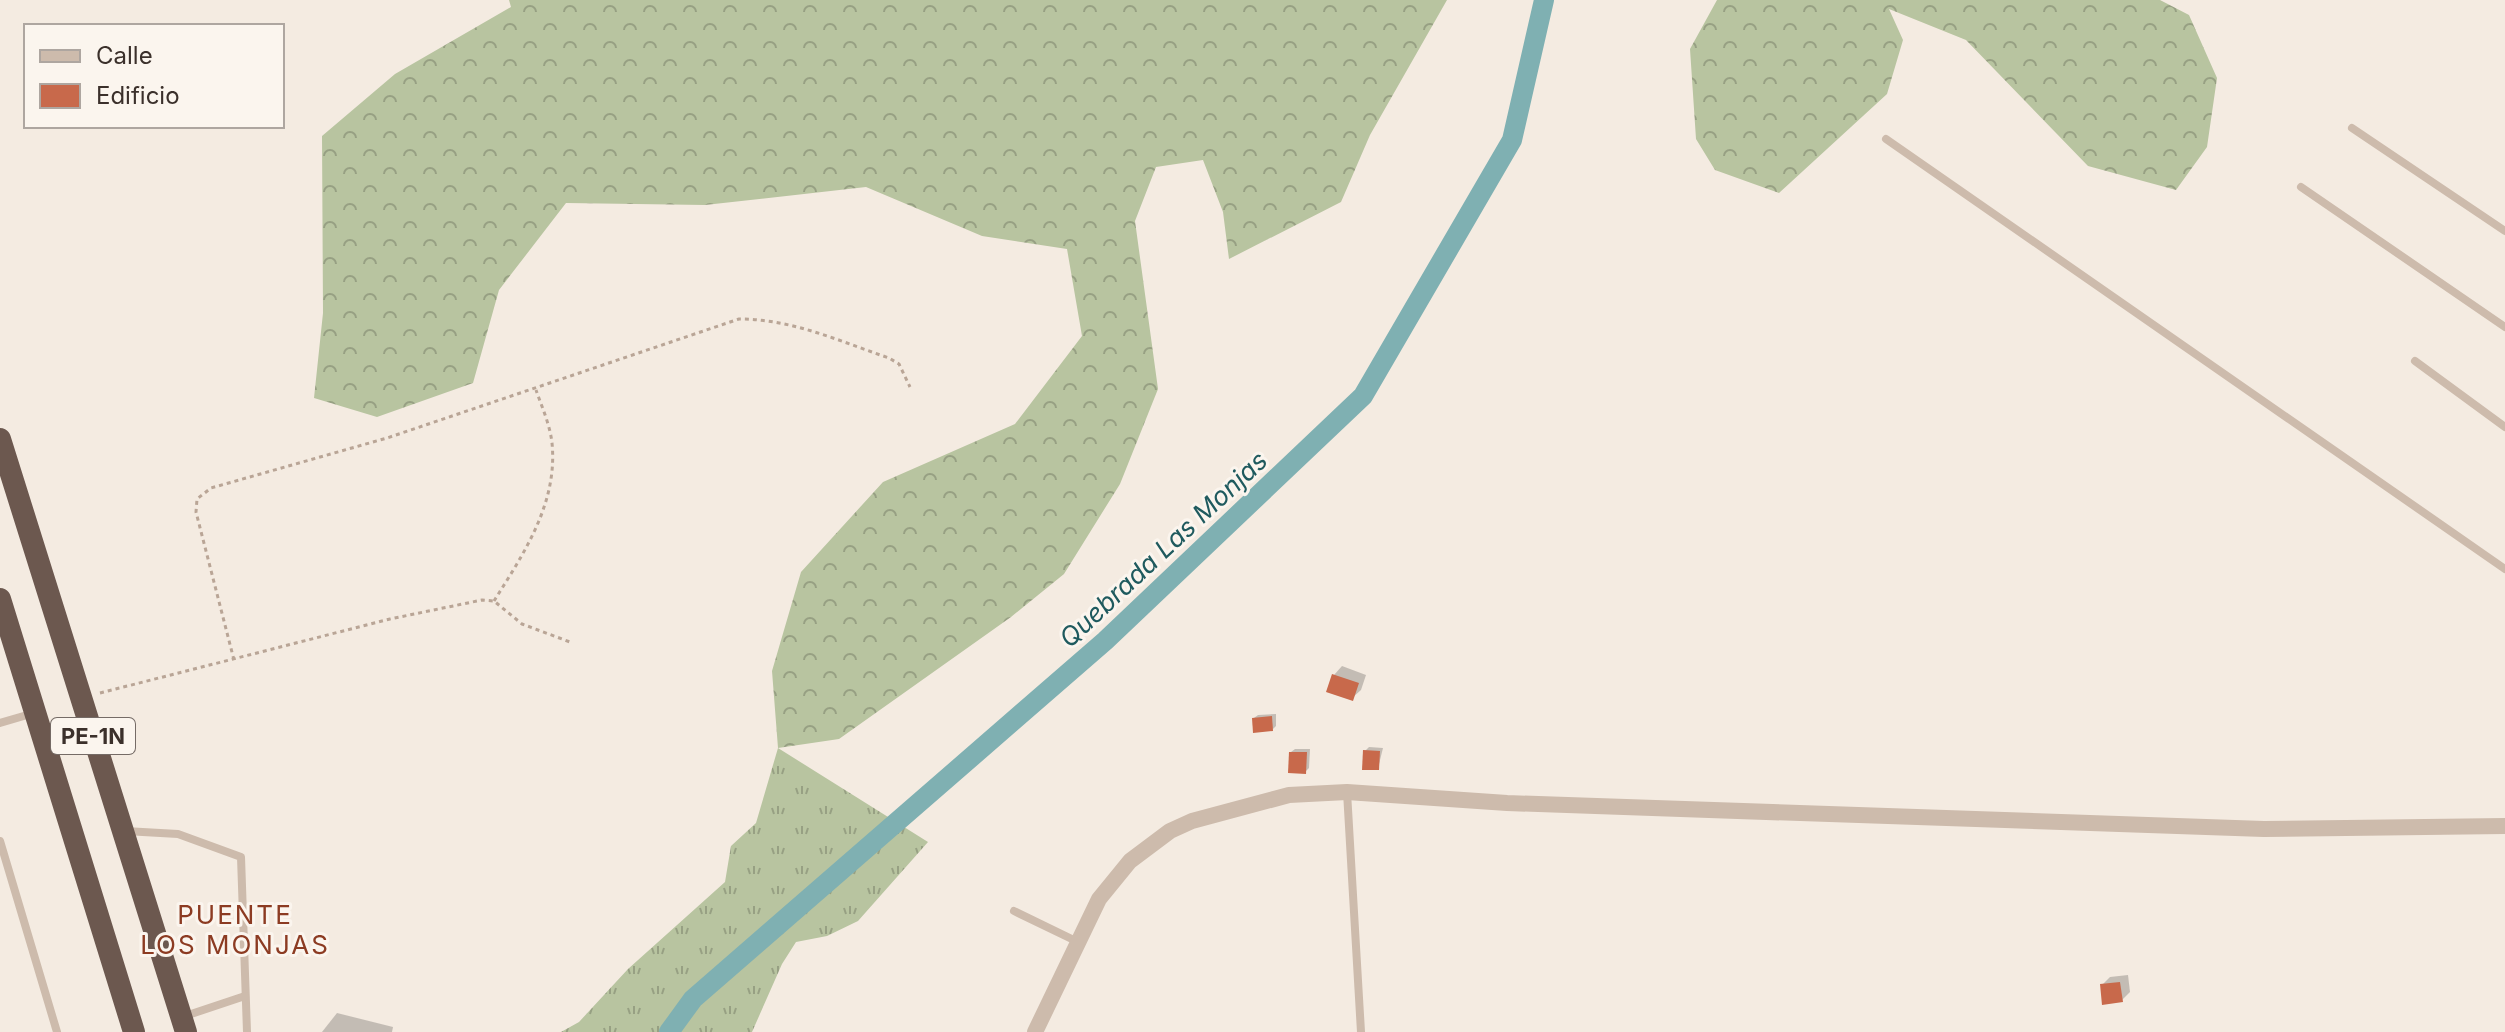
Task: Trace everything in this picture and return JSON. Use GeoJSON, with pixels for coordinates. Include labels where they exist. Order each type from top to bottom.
{"type":"FeatureCollection","features":[{"type":"Feature","properties":{"kind":"highway","name":"PE-1N"},"geometry":{"type":"LineString","coordinates":[[0,439],[184,1025]]}},
{"type":"Feature","properties":{"kind":"highway","name":"PE-1N"},"geometry":{"type":"LineString","coordinates":[[0,599],[134,1032]]}},
{"type":"Feature","properties":{"kind":"street"},"geometry":{"type":"LineString","coordinates":[[1035,1032],[1112,880],[1138,854],[1170,831],[1221,811],[1289,795],[1347,792],[1507,803],[2249,828],[2505,826]]}},
{"type":"Feature","properties":{"kind":"lane"},"geometry":{"type":"LineString","coordinates":[[2352,128],[2505,231]]}},
{"type":"Feature","properties":{"kind":"lane"},"geometry":{"type":"LineString","coordinates":[[1886,139],[2505,569]]}},
{"type":"Feature","properties":{"kind":"lane"},"geometry":{"type":"LineString","coordinates":[[2301,187],[2505,327]]}},
{"type":"Feature","properties":{"kind":"lane"},"geometry":{"type":"LineString","coordinates":[[2415,361],[2505,427]]}},
{"type":"Feature","properties":{"kind":"lane"},"geometry":{"type":"LineString","coordinates":[[0,723],[35,713]]}},
{"type":"Feature","properties":{"kind":"lane"},"geometry":{"type":"LineString","coordinates":[[1347,792],[1361,1032]]}},
{"type":"Feature","properties":{"kind":"lane"},"geometry":{"type":"LineString","coordinates":[[123,831],[178,834],[241,857],[247,1032]]}},
{"type":"Feature","properties":{"kind":"lane"},"geometry":{"type":"LineString","coordinates":[[0,841],[57,1032]]}},
{"type":"Feature","properties":{"kind":"lane"},"geometry":{"type":"LineString","coordinates":[[1014,911],[1078,942]]}},
{"type":"Feature","properties":{"kind":"lane"},"geometry":{"type":"LineString","coordinates":[[184,1025],[245,996]]}},
{"type":"Feature","properties":{"kind":"path"},"geometry":{"type":"LineString","coordinates":[[234,660],[196,512],[197,499],[211,488],[387,438],[739,319],[769,319],[889,358],[899,364],[910,387]]}},
{"type":"Feature","properties":{"kind":"path"},"geometry":{"type":"LineString","coordinates":[[494,601],[533,539],[553,461],[552,439],[536,388]]}},
{"type":"Feature","properties":{"kind":"path"},"geometry":{"type":"LineString","coordinates":[[81,698],[390,619],[482,600],[494,601],[522,624],[570,642]]}},
{"type":"Feature","properties":{"kind":"green space"},"geometry":{"type":"Polygon","coordinates":[[[509,0],[1447,0],[1370,135],[1341,202],[1229,259],[1223,212],[1203,160],[1156,167],[1135,221],[1158,389],[1120,484],[1064,574],[1011,617],[839,739],[778,748],[772,671],[801,572],[883,482],[1015,424],[1082,336],[1067,249],[982,236],[866,187],[705,205],[566,203],[499,290],[473,383],[377,417],[314,398],[323,313],[322,136],[395,74],[511,7],[509,0]]]}},
{"type":"Feature","properties":{"kind":"green space"},"geometry":{"type":"Polygon","coordinates":[[[1717,0],[2160,0],[2189,15],[2217,78],[2207,147],[2176,190],[2088,166],[1966,40],[1889,9],[1903,40],[1887,94],[1779,193],[1715,170],[1696,139],[1690,49],[1717,0]]]}},
{"type":"Feature","properties":{"kind":"green space"},"geometry":{"type":"Polygon","coordinates":[[[778,748],[928,842],[858,921],[827,936],[796,942],[782,964],[752,1032],[561,1032],[579,1022],[628,969],[725,882],[731,846],[756,823],[778,748]]]}},
{"type":"Feature","properties":{"kind":"building"},"geometry":{"type":"Polygon","coordinates":[[[1332,674],[1359,683],[1353,701],[1326,692],[1332,674]]]}},
{"type":"Feature","properties":{"kind":"building"},"geometry":{"type":"Polygon","coordinates":[[[1272,716],[1273,731],[1253,733],[1252,718],[1272,716]]]}},
{"type":"Feature","properties":{"kind":"building"},"geometry":{"type":"Polygon","coordinates":[[[1363,750],[1380,751],[1379,770],[1362,770],[1363,750]]]}},
{"type":"Feature","properties":{"kind":"building"},"geometry":{"type":"Polygon","coordinates":[[[1289,752],[1307,752],[1306,774],[1288,773],[1289,752]]]}},
{"type":"Feature","properties":{"kind":"building"},"geometry":{"type":"Polygon","coordinates":[[[2120,982],[2123,1002],[2102,1005],[2100,984],[2120,982]]]}},
{"type":"Feature","properties":{"kind":"waterway","name":"Quebrada Las Monjas"},"geometry":{"type":"LineString","coordinates":[[669,1032],[693,999],[1105,641],[1363,396],[1512,140],[1544,0]]}},
{"type":"Feature","properties":{"kind":"district","name":"PUENTE LOS MONJAS"},"geometry":{"type":"Point","coordinates":[235,929]}}]}
